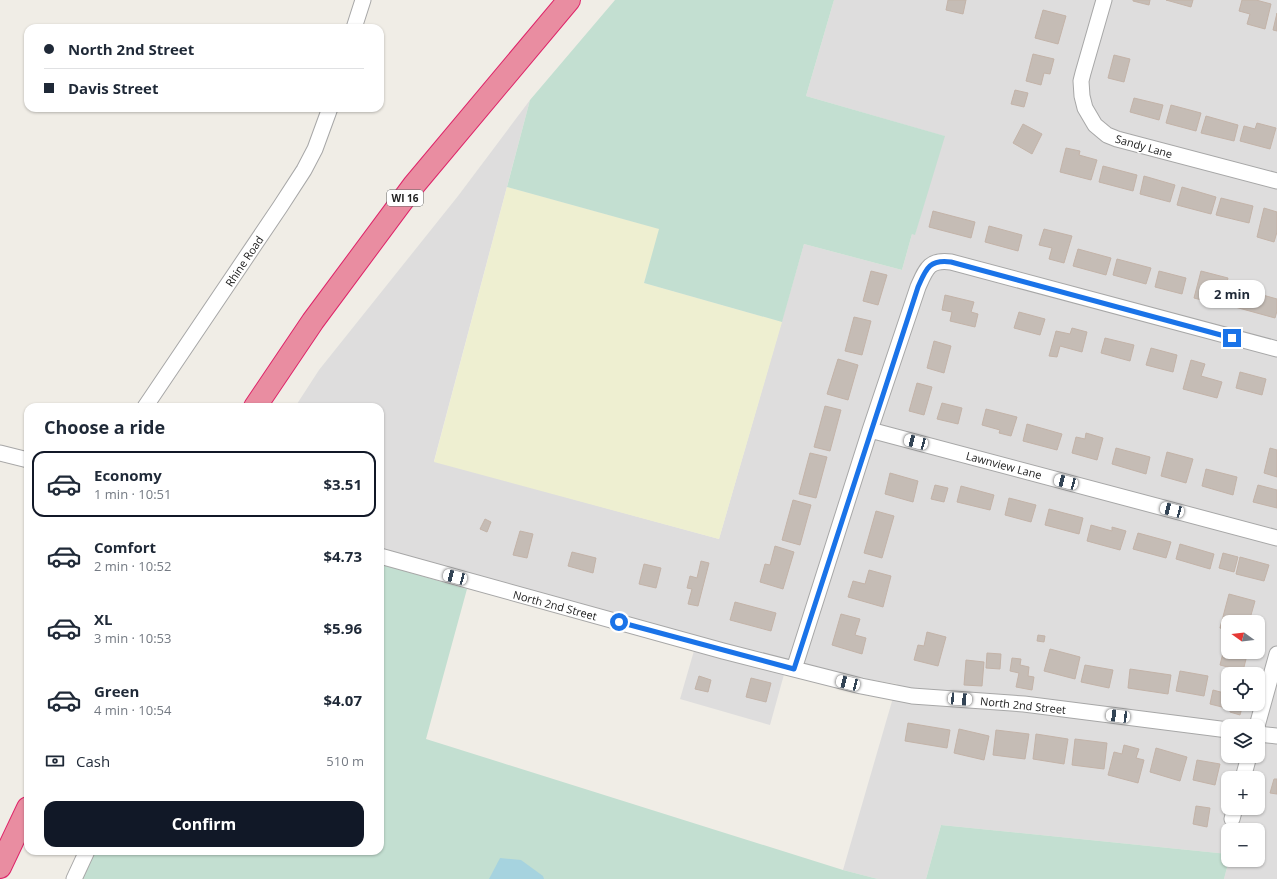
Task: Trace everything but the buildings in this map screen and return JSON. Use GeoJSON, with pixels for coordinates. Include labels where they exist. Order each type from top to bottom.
{"type":"FeatureCollection","features":[{"type":"Feature","properties":{"kind":"highway","name":"WI 16"},"geometry":{"type":"LineString","coordinates":[[259,403],[313,321],[414,185],[568,0]]}},
{"type":"Feature","properties":{"kind":"highway"},"geometry":{"type":"LineString","coordinates":[[0,867],[24,816]]}},
{"type":"Feature","properties":{"kind":"street"},"geometry":{"type":"LineString","coordinates":[[355,24],[363,0]]}},
{"type":"Feature","properties":{"kind":"street","name":"Sandy Lane"},"geometry":{"type":"LineString","coordinates":[[1104,0],[1082,81],[1082,96],[1085,108],[1096,125],[1101,130],[1118,139],[1277,181]]}},
{"type":"Feature","properties":{"kind":"street","name":"Rhine Road"},"geometry":{"type":"LineString","coordinates":[[148,403],[304,170],[317,143],[329,112]]}},
{"type":"Feature","properties":{"kind":"street"},"geometry":{"type":"LineString","coordinates":[[794,669],[870,430],[918,287],[922,276],[931,265],[936,262],[951,262],[1277,349]]}},
{"type":"Feature","properties":{"kind":"street","name":"Lawnview Lane"},"geometry":{"type":"LineString","coordinates":[[870,430],[1277,538]]}},
{"type":"Feature","properties":{"kind":"street"},"geometry":{"type":"LineString","coordinates":[[0,453],[24,459]]}},
{"type":"Feature","properties":{"kind":"street","name":"North 2nd Street"},"geometry":{"type":"LineString","coordinates":[[384,557],[723,651],[861,686],[912,696],[1024,704],[1221,729]]}},
{"type":"Feature","properties":{"kind":"street"},"geometry":{"type":"LineString","coordinates":[[1259,719],[1277,654]]}},
{"type":"Feature","properties":{"kind":"street"},"geometry":{"type":"LineString","coordinates":[[1265,735],[1277,736]]}},
{"type":"Feature","properties":{"kind":"street"},"geometry":{"type":"LineString","coordinates":[[74,879],[85,855]]}},
{"type":"Feature","properties":{"kind":"shaded area"},"geometry":{"type":"Polygon","coordinates":[[[834,0],[1277,0],[1277,879],[1224,879],[1227,867],[1265,867],[1265,823],[1221,823],[1221,853],[941,825],[926,879],[878,879],[843,870],[897,684],[854,677],[788,660],[770,725],[680,699],[698,637],[384,553],[384,403],[298,403],[319,370],[458,196],[530,100],[434,461],[719,539],[804,244],[902,270],[912,234],[915,234],[944,136],[806,96],[834,0]]]}},
{"type":"Feature","properties":{"kind":"green space"},"geometry":{"type":"Polygon","coordinates":[[[615,0],[834,0],[806,96],[945,136],[915,235],[912,234],[902,270],[804,244],[782,322],[644,283],[659,229],[507,187],[530,100],[615,0]]]}},
{"type":"Feature","properties":{"kind":"green space"},"geometry":{"type":"Polygon","coordinates":[[[507,187],[660,229],[644,283],[782,322],[719,539],[434,462],[507,187]]]}},
{"type":"Feature","properties":{"kind":"green space"},"geometry":{"type":"Polygon","coordinates":[[[384,565],[467,589],[426,739],[843,870],[878,879],[78,879],[90,855],[384,855],[384,565]]]}},
{"type":"Feature","properties":{"kind":"green space"},"geometry":{"type":"Polygon","coordinates":[[[941,825],[1221,853],[1221,867],[1227,867],[1224,879],[926,879],[941,825]]]}},
{"type":"Feature","properties":{"kind":"water"},"geometry":{"type":"Polygon","coordinates":[[[500,858],[521,860],[543,876],[544,879],[489,879],[500,858]]]}},
{"type":"Feature","properties":{"kind":"route"},"geometry":{"type":"LineString","coordinates":[[619,622],[794,669],[870,430],[918,287],[922,276],[931,265],[936,262],[951,262],[1232,338]]}}]}
